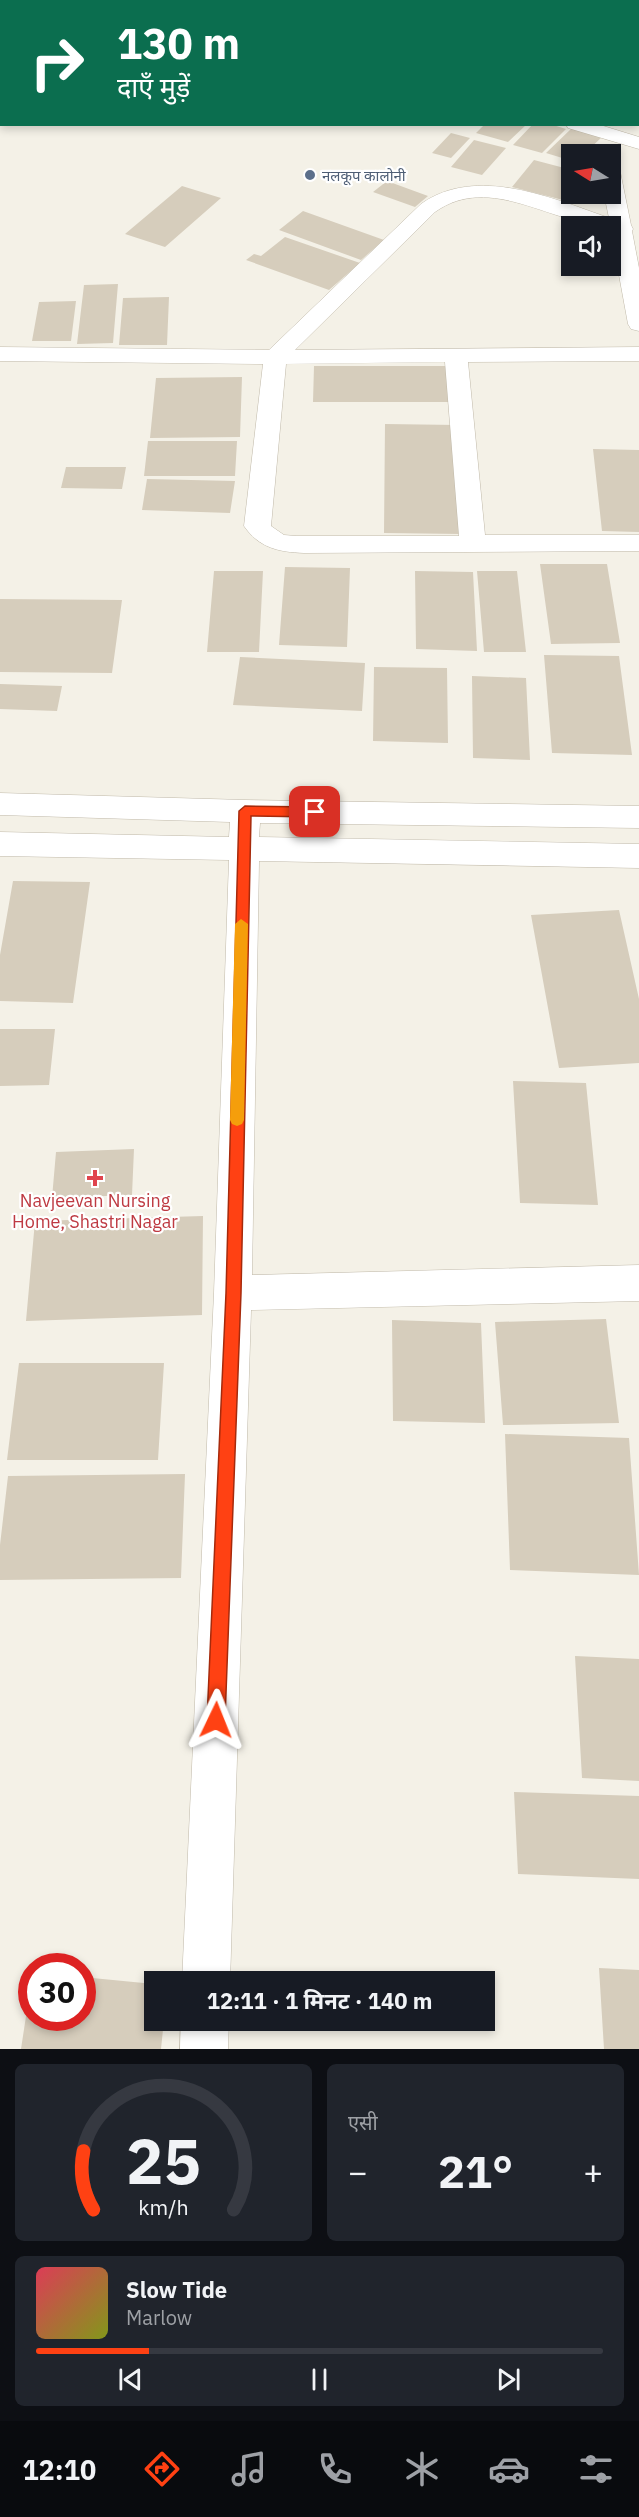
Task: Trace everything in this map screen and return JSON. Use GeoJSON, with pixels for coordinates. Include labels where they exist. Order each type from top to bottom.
{"type":"FeatureCollection","features":[{"type":"Feature","properties":{"kind":"street"},"geometry":{"type":"LineString","coordinates":[[581,126],[639,143]]}},
{"type":"Feature","properties":{"kind":"street"},"geometry":{"type":"LineString","coordinates":[[603,133],[605,144]]}},
{"type":"Feature","properties":{"kind":"street"},"geometry":{"type":"LineString","coordinates":[[623,229],[517,197],[475,191],[452,195],[428,208],[275,357],[256,526],[265,538],[282,544],[304,545],[639,543]]}},
{"type":"Feature","properties":{"kind":"street"},"geometry":{"type":"LineString","coordinates":[[617,204],[639,324]]}},
{"type":"Feature","properties":{"kind":"street"},"geometry":{"type":"LineString","coordinates":[[0,354],[275,357],[639,354]]}},
{"type":"Feature","properties":{"kind":"street"},"geometry":{"type":"LineString","coordinates":[[456,356],[473,544]]}},
{"type":"Feature","properties":{"kind":"street"},"geometry":{"type":"LineString","coordinates":[[0,804],[245,811],[639,817]]}},
{"type":"Feature","properties":{"kind":"street"},"geometry":{"type":"LineString","coordinates":[[206,1971],[233,1293],[245,811]]}},
{"type":"Feature","properties":{"kind":"street"},"geometry":{"type":"LineString","coordinates":[[0,844],[639,856]]}},
{"type":"Feature","properties":{"kind":"street"},"geometry":{"type":"LineString","coordinates":[[233,1293],[639,1286]]}},
{"type":"Feature","properties":{"kind":"street"},"geometry":{"type":"LineString","coordinates":[[204,2049],[205,2031]]}},
{"type":"Feature","properties":{"kind":"building"},"geometry":{"type":"Polygon","coordinates":[[[483,126],[525,126],[508,142],[476,133],[483,126]]]}},
{"type":"Feature","properties":{"kind":"building"},"geometry":{"type":"Polygon","coordinates":[[[531,126],[556,126],[566,129],[542,153],[513,145],[531,126]]]}},
{"type":"Feature","properties":{"kind":"building"},"geometry":{"type":"Polygon","coordinates":[[[572,128],[602,137],[595,144],[561,144],[561,158],[546,153],[572,128]]]}},
{"type":"Feature","properties":{"kind":"building"},"geometry":{"type":"Polygon","coordinates":[[[451,133],[470,138],[451,158],[432,153],[451,133]]]}},
{"type":"Feature","properties":{"kind":"building"},"geometry":{"type":"Polygon","coordinates":[[[474,140],[506,148],[482,175],[451,167],[474,140]]]}},
{"type":"Feature","properties":{"kind":"building"},"geometry":{"type":"Polygon","coordinates":[[[534,160],[561,167],[561,199],[512,187],[534,160]]]}},
{"type":"Feature","properties":{"kind":"building"},"geometry":{"type":"Polygon","coordinates":[[[387,181],[428,196],[415,207],[373,192],[387,181]]]}},
{"type":"Feature","properties":{"kind":"building"},"geometry":{"type":"Polygon","coordinates":[[[182,186],[221,198],[165,247],[125,234],[182,186]]]}},
{"type":"Feature","properties":{"kind":"building"},"geometry":{"type":"Polygon","coordinates":[[[303,211],[384,240],[361,260],[279,230],[303,211]]]}},
{"type":"Feature","properties":{"kind":"building"},"geometry":{"type":"Polygon","coordinates":[[[285,237],[360,263],[329,290],[246,260],[254,254],[261,256],[285,237]]]}},
{"type":"Feature","properties":{"kind":"building"},"geometry":{"type":"Polygon","coordinates":[[[118,284],[113,343],[77,344],[84,285],[118,284]]]}},
{"type":"Feature","properties":{"kind":"building"},"geometry":{"type":"Polygon","coordinates":[[[169,297],[167,345],[119,345],[123,298],[169,297]]]}},
{"type":"Feature","properties":{"kind":"building"},"geometry":{"type":"Polygon","coordinates":[[[76,301],[71,341],[32,341],[39,302],[76,301]]]}},
{"type":"Feature","properties":{"kind":"building"},"geometry":{"type":"Polygon","coordinates":[[[314,366],[453,366],[456,402],[313,402],[314,366]]]}},
{"type":"Feature","properties":{"kind":"building"},"geometry":{"type":"Polygon","coordinates":[[[242,377],[240,437],[150,438],[156,378],[242,377]]]}},
{"type":"Feature","properties":{"kind":"building"},"geometry":{"type":"Polygon","coordinates":[[[385,424],[457,425],[461,534],[384,533],[385,424]]]}},
{"type":"Feature","properties":{"kind":"building"},"geometry":{"type":"Polygon","coordinates":[[[148,441],[237,441],[235,476],[144,476],[148,441]]]}},
{"type":"Feature","properties":{"kind":"building"},"geometry":{"type":"Polygon","coordinates":[[[593,449],[639,450],[639,532],[602,531],[593,449]]]}},
{"type":"Feature","properties":{"kind":"building"},"geometry":{"type":"Polygon","coordinates":[[[66,467],[126,467],[122,489],[61,488],[66,467]]]}},
{"type":"Feature","properties":{"kind":"building"},"geometry":{"type":"Polygon","coordinates":[[[147,479],[235,481],[230,513],[142,510],[147,479]]]}},
{"type":"Feature","properties":{"kind":"building"},"geometry":{"type":"Polygon","coordinates":[[[540,564],[607,564],[620,643],[551,644],[540,564]]]}},
{"type":"Feature","properties":{"kind":"building"},"geometry":{"type":"Polygon","coordinates":[[[285,567],[350,568],[347,647],[279,645],[285,567]]]}},
{"type":"Feature","properties":{"kind":"building"},"geometry":{"type":"Polygon","coordinates":[[[214,571],[263,571],[259,652],[207,652],[214,571]]]}},
{"type":"Feature","properties":{"kind":"building"},"geometry":{"type":"Polygon","coordinates":[[[415,571],[473,572],[477,651],[416,649],[415,571]]]}},
{"type":"Feature","properties":{"kind":"building"},"geometry":{"type":"Polygon","coordinates":[[[477,571],[517,571],[526,652],[484,652],[477,571]]]}},
{"type":"Feature","properties":{"kind":"building"},"geometry":{"type":"Polygon","coordinates":[[[0,599],[122,600],[112,673],[0,672],[0,599]]]}},
{"type":"Feature","properties":{"kind":"building"},"geometry":{"type":"Polygon","coordinates":[[[544,655],[619,656],[632,755],[552,753],[544,655]]]}},
{"type":"Feature","properties":{"kind":"building"},"geometry":{"type":"Polygon","coordinates":[[[240,657],[365,663],[362,711],[233,705],[240,657]]]}},
{"type":"Feature","properties":{"kind":"building"},"geometry":{"type":"Polygon","coordinates":[[[374,667],[447,668],[448,743],[373,741],[374,667]]]}},
{"type":"Feature","properties":{"kind":"building"},"geometry":{"type":"Polygon","coordinates":[[[472,676],[526,678],[530,760],[473,758],[472,676]]]}},
{"type":"Feature","properties":{"kind":"building"},"geometry":{"type":"Polygon","coordinates":[[[0,684],[62,686],[57,711],[0,709],[0,684]]]}},
{"type":"Feature","properties":{"kind":"building"},"geometry":{"type":"Polygon","coordinates":[[[13,881],[90,882],[73,1003],[0,1001],[0,955],[13,881]]]}},
{"type":"Feature","properties":{"kind":"building"},"geometry":{"type":"Polygon","coordinates":[[[619,910],[639,999],[639,1063],[559,1068],[531,915],[619,910]]]}},
{"type":"Feature","properties":{"kind":"building"},"geometry":{"type":"Polygon","coordinates":[[[0,1029],[55,1029],[49,1085],[0,1086],[0,1029]]]}},
{"type":"Feature","properties":{"kind":"building"},"geometry":{"type":"Polygon","coordinates":[[[513,1081],[586,1083],[598,1205],[520,1203],[513,1081]]]}},
{"type":"Feature","properties":{"kind":"building"},"geometry":{"type":"Polygon","coordinates":[[[134,1149],[132,1195],[52,1198],[56,1152],[134,1149]]]}},
{"type":"Feature","properties":{"kind":"building"},"geometry":{"type":"Polygon","coordinates":[[[203,1216],[202,1315],[26,1321],[35,1221],[203,1216]]]}},
{"type":"Feature","properties":{"kind":"building"},"geometry":{"type":"Polygon","coordinates":[[[606,1319],[619,1423],[503,1425],[495,1322],[606,1319]]]}},
{"type":"Feature","properties":{"kind":"building"},"geometry":{"type":"Polygon","coordinates":[[[392,1320],[481,1323],[485,1423],[393,1421],[392,1320]]]}},
{"type":"Feature","properties":{"kind":"building"},"geometry":{"type":"Polygon","coordinates":[[[19,1363],[164,1363],[158,1460],[7,1460],[19,1363]]]}},
{"type":"Feature","properties":{"kind":"building"},"geometry":{"type":"Polygon","coordinates":[[[505,1434],[629,1438],[639,1575],[510,1570],[505,1434]]]}},
{"type":"Feature","properties":{"kind":"building"},"geometry":{"type":"Polygon","coordinates":[[[185,1474],[181,1578],[0,1580],[0,1545],[8,1476],[185,1474]]]}},
{"type":"Feature","properties":{"kind":"building"},"geometry":{"type":"Polygon","coordinates":[[[575,1656],[639,1659],[639,1781],[582,1778],[575,1656]]]}},
{"type":"Feature","properties":{"kind":"building"},"geometry":{"type":"Polygon","coordinates":[[[514,1792],[639,1796],[639,1879],[518,1874],[514,1792]]]}},
{"type":"Feature","properties":{"kind":"building"},"geometry":{"type":"Polygon","coordinates":[[[599,1968],[639,1970],[639,2049],[604,2049],[599,1968]]]}},
{"type":"Feature","properties":{"kind":"building"},"geometry":{"type":"Polygon","coordinates":[[[96,1978],[144,1983],[144,2031],[163,2031],[161,2049],[21,2049],[24,2031],[96,2031],[96,1978]]]}},
{"type":"Feature","properties":{"kind":"slow traffic"},"geometry":{"type":"LineString","coordinates":[[237,1120],[241,924]]}},
{"type":"Feature","properties":{"kind":"place","name":"नलकूप कालोनी"},"geometry":{"type":"Point","coordinates":[310,175]}},
{"type":"Feature","properties":{"kind":"place","name":"Navjeevan Nursing Home, Shastri Nagar"},"geometry":{"type":"Point","coordinates":[95,1178]}},
{"type":"Feature","properties":{"kind":"route"},"geometry":{"type":"LineString","coordinates":[[216,1720],[233,1293],[245,811],[315,812]]}}]}
